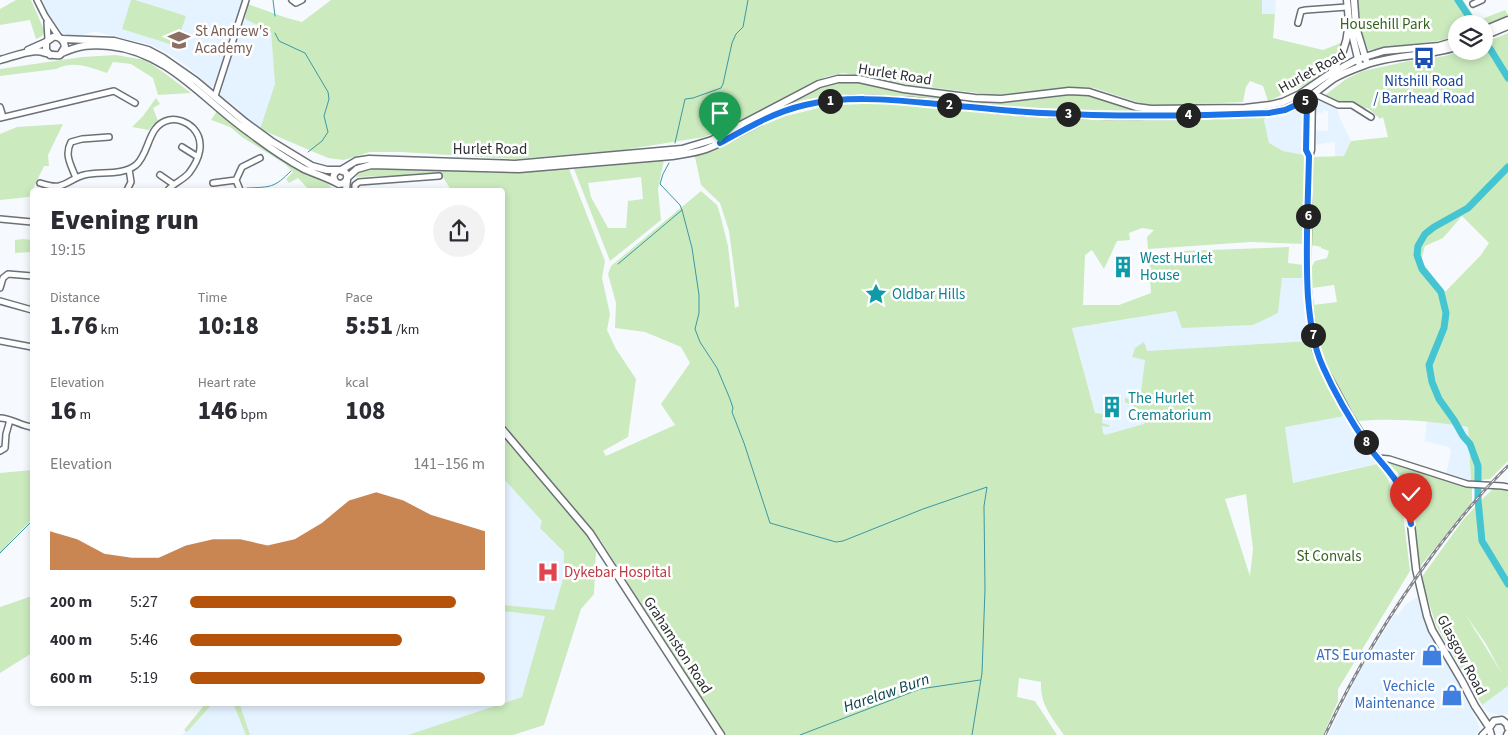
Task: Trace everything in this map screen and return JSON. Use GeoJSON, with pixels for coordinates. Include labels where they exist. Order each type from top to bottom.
{"type":"FeatureCollection","features":[{"type":"Feature","properties":{"kind":"main road"},"geometry":{"type":"LineString","coordinates":[[1354,0],[1354,28],[1363,62]]}},
{"type":"Feature","properties":{"kind":"main road"},"geometry":{"type":"LineString","coordinates":[[1328,75],[1338,62],[1348,34],[1347,3]]}},
{"type":"Feature","properties":{"kind":"main road"},"geometry":{"type":"LineString","coordinates":[[1493,26],[1508,20]]}},
{"type":"Feature","properties":{"kind":"main road"},"geometry":{"type":"LineString","coordinates":[[1349,21],[1354,28]]}},
{"type":"Feature","properties":{"kind":"main road"},"geometry":{"type":"LineString","coordinates":[[1493,32],[1508,26]]}},
{"type":"Feature","properties":{"kind":"main road"},"geometry":{"type":"LineString","coordinates":[[17,55],[53,37],[114,41],[148,50],[173,64],[260,134],[312,166],[327,170],[340,170],[346,173],[346,188]]}},
{"type":"Feature","properties":{"kind":"main road"},"geometry":{"type":"LineString","coordinates":[[60,38],[64,44],[62,53]]}},
{"type":"Feature","properties":{"kind":"main road"},"geometry":{"type":"LineString","coordinates":[[47,40],[46,50],[50,55]]}},
{"type":"Feature","properties":{"kind":"main road"},"geometry":{"type":"LineString","coordinates":[[1363,62],[1384,51],[1439,46],[1448,43]]}},
{"type":"Feature","properties":{"kind":"main road"},"geometry":{"type":"LineString","coordinates":[[0,60],[35,51],[57,56],[76,47],[98,45],[124,48],[150,57],[170,69],[199,90],[238,124],[304,169],[337,185],[342,184],[347,179]]}},
{"type":"Feature","properties":{"kind":"main road"},"geometry":{"type":"LineString","coordinates":[[1363,62],[1434,53],[1448,49]]}},
{"type":"Feature","properties":{"kind":"main road","name":"Hurlet Road"},"geometry":{"type":"LineString","coordinates":[[340,170],[356,161],[369,159],[515,164],[682,148],[712,140],[819,84],[838,79],[860,79],[904,89],[975,98],[1001,99],[1069,91],[1089,92],[1136,107],[1151,109],[1264,106],[1283,102],[1308,90],[1328,75],[1363,62]]}},
{"type":"Feature","properties":{"kind":"main road","name":"Hurlet Road"},"geometry":{"type":"LineString","coordinates":[[347,179],[357,169],[371,165],[519,169],[691,153],[720,143],[778,113],[804,105],[842,99],[897,100],[1042,113],[1148,116],[1269,113],[1285,110],[1310,98],[1328,83],[1363,62]]}},
{"type":"Feature","properties":{"kind":"main road"},"geometry":{"type":"LineString","coordinates":[[1308,90],[1310,98]]}},
{"type":"Feature","properties":{"kind":"main road","name":"Glasgow Road"},"geometry":{"type":"LineString","coordinates":[[1310,98],[1311,150],[1309,156],[1307,281],[1313,337],[1323,367],[1349,415],[1403,493],[1411,524],[1416,569],[1432,630],[1490,730]]}},
{"type":"Feature","properties":{"kind":"main road"},"geometry":{"type":"LineString","coordinates":[[337,185],[334,175],[340,170]]}},
{"type":"Feature","properties":{"kind":"main road","name":"Grahamston Road"},"geometry":{"type":"LineString","coordinates":[[505,433],[590,532],[721,735]]}},
{"type":"Feature","properties":{"kind":"main road","name":"Glasgow Road"},"geometry":{"type":"LineString","coordinates":[[1480,712],[1486,717],[1502,720],[1507,724],[1507,732]]}},
{"type":"Feature","properties":{"kind":"main road"},"geometry":{"type":"LineString","coordinates":[[1490,730],[1492,723],[1502,720]]}},
{"type":"Feature","properties":{"kind":"street"},"geometry":{"type":"LineString","coordinates":[[37,0],[48,28],[47,40]]}},
{"type":"Feature","properties":{"kind":"street"},"geometry":{"type":"LineString","coordinates":[[215,96],[246,0]]}},
{"type":"Feature","properties":{"kind":"street"},"geometry":{"type":"LineString","coordinates":[[292,0],[296,3],[302,0]]}},
{"type":"Feature","properties":{"kind":"street"},"geometry":{"type":"LineString","coordinates":[[1473,4],[1482,0]]}},
{"type":"Feature","properties":{"kind":"street"},"geometry":{"type":"LineString","coordinates":[[1298,23],[1301,11],[1347,3]]}},
{"type":"Feature","properties":{"kind":"street"},"geometry":{"type":"LineString","coordinates":[[44,16],[60,38]]}},
{"type":"Feature","properties":{"kind":"street"},"geometry":{"type":"LineString","coordinates":[[0,107],[2,117],[114,91],[135,103]]}},
{"type":"Feature","properties":{"kind":"street"},"geometry":{"type":"LineString","coordinates":[[1310,98],[1319,96],[1338,105],[1352,105],[1371,117]]}},
{"type":"Feature","properties":{"kind":"street"},"geometry":{"type":"LineString","coordinates":[[40,183],[60,188],[76,178],[86,175],[130,169],[137,164],[153,132],[161,124],[170,120],[179,120],[195,130],[201,145],[198,157],[188,174],[170,188]]}},
{"type":"Feature","properties":{"kind":"street"},"geometry":{"type":"LineString","coordinates":[[100,130],[100,137]]}},
{"type":"Feature","properties":{"kind":"street"},"geometry":{"type":"LineString","coordinates":[[76,178],[67,152],[71,142],[109,137]]}},
{"type":"Feature","properties":{"kind":"street"},"geometry":{"type":"LineString","coordinates":[[182,147],[198,157]]}},
{"type":"Feature","properties":{"kind":"street"},"geometry":{"type":"LineString","coordinates":[[239,188],[236,180],[242,167],[251,159],[260,158]]}},
{"type":"Feature","properties":{"kind":"street"},"geometry":{"type":"LineString","coordinates":[[128,188],[131,182],[130,169]]}},
{"type":"Feature","properties":{"kind":"street"},"geometry":{"type":"LineString","coordinates":[[160,175],[173,184]]}},
{"type":"Feature","properties":{"kind":"street"},"geometry":{"type":"LineString","coordinates":[[355,188],[359,182],[439,176]]}},
{"type":"Feature","properties":{"kind":"street"},"geometry":{"type":"LineString","coordinates":[[213,183],[236,180]]}},
{"type":"Feature","properties":{"kind":"street"},"geometry":{"type":"LineString","coordinates":[[0,219],[30,222]]}},
{"type":"Feature","properties":{"kind":"street"},"geometry":{"type":"LineString","coordinates":[[0,288],[3,278],[8,274],[30,276]]}},
{"type":"Feature","properties":{"kind":"street"},"geometry":{"type":"LineString","coordinates":[[0,301],[30,309]]}},
{"type":"Feature","properties":{"kind":"street"},"geometry":{"type":"LineString","coordinates":[[0,341],[30,347]]}},
{"type":"Feature","properties":{"kind":"street"},"geometry":{"type":"LineString","coordinates":[[0,418],[30,427]]}},
{"type":"Feature","properties":{"kind":"street"},"geometry":{"type":"LineString","coordinates":[[0,451],[6,448],[6,434],[10,420]]}},
{"type":"Feature","properties":{"kind":"street"},"geometry":{"type":"LineString","coordinates":[[1378,458],[1389,459],[1467,484],[1508,487]]}},
{"type":"Feature","properties":{"kind":"street"},"geometry":{"type":"LineString","coordinates":[[1482,735],[1490,730]]}},
{"type":"Feature","properties":{"kind":"shaded area","name":"St Andrew's Academy"},"geometry":{"type":"Polygon","coordinates":[[[42,0],[242,0],[213,87],[209,86],[187,66],[151,45],[98,32],[70,36],[62,33],[53,24],[42,0]]]}},
{"type":"Feature","properties":{"kind":"shaded area"},"geometry":{"type":"Polygon","coordinates":[[[1262,0],[1275,0],[1275,14],[1262,15],[1262,0]]]}},
{"type":"Feature","properties":{"kind":"shaded area"},"geometry":{"type":"Polygon","coordinates":[[[245,19],[271,32],[275,84],[260,129],[247,119],[237,107],[220,96],[239,32],[245,19]]]}},
{"type":"Feature","properties":{"kind":"shaded area"},"geometry":{"type":"Polygon","coordinates":[[[1319,98],[1337,107],[1339,116],[1351,141],[1345,156],[1335,156],[1335,142],[1313,145],[1314,130],[1328,131],[1328,111],[1323,110],[1322,113],[1314,112],[1319,98]]]}},
{"type":"Feature","properties":{"kind":"shaded area"},"geometry":{"type":"Polygon","coordinates":[[[1296,109],[1302,109],[1303,112],[1304,155],[1283,151],[1269,143],[1264,120],[1265,117],[1279,115],[1296,109]]]}},
{"type":"Feature","properties":{"kind":"shaded area"},"geometry":{"type":"Polygon","coordinates":[[[1282,278],[1302,278],[1309,341],[1147,351],[1157,431],[1102,438],[1072,327],[1176,311],[1278,313],[1282,278]]]}},
{"type":"Feature","properties":{"kind":"shaded area"},"geometry":{"type":"Polygon","coordinates":[[[1345,416],[1377,464],[1293,483],[1285,427],[1345,416]]]}},
{"type":"Feature","properties":{"kind":"shaded area"},"geometry":{"type":"Polygon","coordinates":[[[1427,420],[1468,427],[1471,481],[1446,475],[1451,451],[1449,447],[1425,441],[1427,420]]]}},
{"type":"Feature","properties":{"kind":"shaded area","name":"Dykebar Hospital"},"geometry":{"type":"Polygon","coordinates":[[[505,437],[585,531],[580,608],[510,735],[182,735],[207,706],[505,706],[505,437]]]}},
{"type":"Feature","properties":{"kind":"shaded area"},"geometry":{"type":"Polygon","coordinates":[[[1418,597],[1424,620],[1459,683],[1480,728],[1476,735],[1328,735],[1361,669],[1395,614],[1398,615],[1406,604],[1418,597]]]}},
{"type":"Feature","properties":{"kind":"shaded area"},"geometry":{"type":"Polygon","coordinates":[[[1508,686],[1508,714],[1498,715],[1486,711],[1482,705],[1508,686]]]}},
{"type":"Feature","properties":{"kind":"green space"},"geometry":{"type":"Polygon","coordinates":[[[16,0],[31,0],[45,32],[42,36],[36,39],[30,20],[0,25],[0,9],[16,0]]]}},
{"type":"Feature","properties":{"kind":"green space"},"geometry":{"type":"Polygon","coordinates":[[[131,0],[186,16],[176,46],[122,29],[131,0]]]}},
{"type":"Feature","properties":{"kind":"green space"},"geometry":{"type":"Polygon","coordinates":[[[331,0],[1262,0],[1262,14],[1275,14],[1273,38],[1323,50],[1343,42],[1327,71],[1307,84],[1268,101],[1263,86],[1250,81],[1246,87],[1243,102],[1146,105],[1094,88],[1083,87],[994,95],[912,85],[843,73],[825,77],[728,128],[704,137],[623,150],[516,159],[370,152],[344,160],[328,158],[260,129],[275,84],[271,32],[245,19],[248,4],[302,22],[331,0]]]}},
{"type":"Feature","properties":{"kind":"green space","name":"Househill Park"},"geometry":{"type":"Polygon","coordinates":[[[1358,0],[1463,0],[1473,15],[1448,15],[1448,38],[1443,40],[1368,50],[1360,27],[1358,0]]]}},
{"type":"Feature","properties":{"kind":"green space","name":"Househill Park"},"geometry":{"type":"Polygon","coordinates":[[[1505,10],[1508,15],[1493,21],[1492,15],[1505,10]]]}},
{"type":"Feature","properties":{"kind":"green space"},"geometry":{"type":"Polygon","coordinates":[[[1508,33],[1508,461],[1490,479],[1471,481],[1468,427],[1413,421],[1358,421],[1326,365],[1316,334],[1313,305],[1337,302],[1334,285],[1312,288],[1311,268],[1315,261],[1327,258],[1329,251],[1311,245],[1313,157],[1344,156],[1351,141],[1388,137],[1383,117],[1380,119],[1368,108],[1362,108],[1355,102],[1339,102],[1324,96],[1346,79],[1363,71],[1409,61],[1448,55],[1448,60],[1493,60],[1493,39],[1508,33]],[[1462,216],[1443,238],[1425,246],[1421,261],[1445,292],[1481,255],[1489,243],[1462,216]]]}},
{"type":"Feature","properties":{"kind":"green space"},"geometry":{"type":"Polygon","coordinates":[[[116,55],[145,60],[191,93],[158,95],[153,78],[131,64],[113,62],[107,73],[88,67],[69,65],[56,69],[0,76],[0,69],[82,57],[116,55]]]}},
{"type":"Feature","properties":{"kind":"green space"},"geometry":{"type":"Polygon","coordinates":[[[847,81],[911,92],[997,102],[1065,93],[1090,94],[1138,111],[1138,113],[1064,111],[866,96],[824,98],[794,105],[793,101],[824,85],[847,81]]]}},
{"type":"Feature","properties":{"kind":"green space"},"geometry":{"type":"Polygon","coordinates":[[[156,98],[160,104],[153,108],[158,121],[149,130],[132,127],[143,116],[156,98]]]}},
{"type":"Feature","properties":{"kind":"green space","name":"St Convals"},"geometry":{"type":"Polygon","coordinates":[[[894,103],[992,112],[1266,116],[1264,120],[1269,143],[1283,151],[1304,155],[1305,244],[1251,242],[1148,249],[1147,237],[1154,230],[1142,228],[1129,233],[1130,240],[1117,241],[1104,269],[1092,250],[1085,255],[1083,305],[1119,305],[1151,293],[1148,255],[1181,251],[1289,247],[1288,263],[1304,265],[1302,278],[1282,278],[1278,313],[1253,325],[1182,328],[1176,311],[1072,328],[1095,413],[1103,414],[1102,423],[1109,425],[1109,427],[1102,426],[1105,435],[1144,424],[1144,412],[1125,402],[1125,398],[1140,401],[1145,360],[1132,357],[1135,348],[1144,342],[1147,351],[1309,341],[1345,416],[1285,427],[1293,483],[1377,464],[1388,479],[1394,498],[1402,505],[1410,571],[1338,689],[1338,701],[1323,735],[1064,735],[1045,704],[1042,697],[1041,682],[1019,678],[1017,697],[1035,701],[1057,735],[725,735],[601,541],[505,425],[505,188],[450,188],[441,174],[356,177],[361,171],[374,169],[513,173],[569,169],[605,261],[602,278],[610,314],[607,330],[616,349],[636,379],[628,437],[603,451],[606,456],[675,425],[661,404],[690,363],[681,347],[645,332],[615,328],[616,303],[608,274],[611,266],[701,191],[717,205],[720,214],[728,246],[735,308],[739,306],[729,231],[720,203],[701,185],[695,157],[778,118],[831,105],[894,103]],[[1246,494],[1225,499],[1250,576],[1253,549],[1246,494]]]}},
{"type":"Feature","properties":{"kind":"green space"},"geometry":{"type":"Polygon","coordinates":[[[217,111],[247,136],[332,188],[307,188],[298,178],[289,183],[286,179],[293,172],[285,164],[242,137],[230,127],[211,120],[217,111]]]}},
{"type":"Feature","properties":{"kind":"green space"},"geometry":{"type":"Polygon","coordinates":[[[63,124],[48,155],[49,166],[44,166],[33,188],[30,188],[29,197],[0,200],[0,134],[17,127],[63,124]]]}},
{"type":"Feature","properties":{"kind":"green space"},"geometry":{"type":"Polygon","coordinates":[[[664,160],[658,189],[661,220],[610,261],[574,169],[664,160]],[[641,177],[588,183],[591,197],[608,228],[626,228],[628,201],[643,199],[641,177]]]}},
{"type":"Feature","properties":{"kind":"green space"},"geometry":{"type":"Polygon","coordinates":[[[15,240],[30,240],[30,252],[15,253],[15,240]]]}},
{"type":"Feature","properties":{"kind":"green space"},"geometry":{"type":"Polygon","coordinates":[[[505,436],[586,531],[599,551],[596,551],[594,594],[581,609],[544,725],[513,735],[408,735],[495,706],[505,706],[505,703],[522,697],[545,616],[505,611],[505,605],[554,610],[563,579],[564,552],[540,528],[542,521],[505,480],[505,436]]]}},
{"type":"Feature","properties":{"kind":"green space"},"geometry":{"type":"Polygon","coordinates":[[[1388,462],[1472,486],[1472,502],[1419,568],[1411,502],[1403,479],[1388,462]]]}},
{"type":"Feature","properties":{"kind":"green space"},"geometry":{"type":"Polygon","coordinates":[[[30,470],[30,521],[0,554],[0,473],[30,470]]]}},
{"type":"Feature","properties":{"kind":"green space"},"geometry":{"type":"Polygon","coordinates":[[[1494,488],[1508,490],[1508,580],[1494,559],[1485,538],[1480,501],[1494,488]]]}},
{"type":"Feature","properties":{"kind":"green space"},"geometry":{"type":"Polygon","coordinates":[[[1476,506],[1480,539],[1492,564],[1508,588],[1508,686],[1482,705],[1436,625],[1421,578],[1463,520],[1476,506]],[[1465,614],[1501,672],[1486,644],[1465,614]]]}},
{"type":"Feature","properties":{"kind":"green space"},"geometry":{"type":"Polygon","coordinates":[[[30,597],[30,654],[0,673],[0,607],[30,597]]]}},
{"type":"Feature","properties":{"kind":"green space"},"geometry":{"type":"Polygon","coordinates":[[[204,706],[210,706],[187,732],[184,730],[204,706]]]}},
{"type":"Feature","properties":{"kind":"green space"},"geometry":{"type":"Polygon","coordinates":[[[234,706],[240,706],[250,735],[246,735],[234,706]]]}},
{"type":"Feature","properties":{"kind":"waterway"},"geometry":{"type":"LineString","coordinates":[[273,0],[275,16]]}},
{"type":"Feature","properties":{"kind":"waterway"},"geometry":{"type":"LineString","coordinates":[[675,143],[685,99],[721,88],[732,43],[736,34],[743,27],[748,0]]}},
{"type":"Feature","properties":{"kind":"waterway"},"geometry":{"type":"LineString","coordinates":[[1458,0],[1468,15]]}},
{"type":"Feature","properties":{"kind":"waterway"},"geometry":{"type":"LineString","coordinates":[[275,33],[279,41],[305,53],[328,92],[329,99],[324,116],[328,132],[322,141],[308,152]]}},
{"type":"Feature","properties":{"kind":"waterway"},"geometry":{"type":"LineString","coordinates":[[1493,54],[1508,78]]}},
{"type":"Feature","properties":{"kind":"waterway"},"geometry":{"type":"LineString","coordinates":[[618,264],[682,210],[680,205],[660,184],[669,163]]}},
{"type":"Feature","properties":{"kind":"waterway"},"geometry":{"type":"LineString","coordinates":[[1508,167],[1468,208],[1425,234],[1418,246],[1417,255],[1422,269],[1441,292],[1446,313],[1444,328],[1429,365],[1432,382],[1439,399],[1470,444],[1478,466],[1478,500],[1482,541],[1508,584]]}},
{"type":"Feature","properties":{"kind":"waterway"},"geometry":{"type":"LineString","coordinates":[[247,188],[272,186],[291,171]]}},
{"type":"Feature","properties":{"kind":"waterway"},"geometry":{"type":"LineString","coordinates":[[682,210],[692,248],[699,295],[699,313],[695,329],[700,342],[717,368],[730,399],[733,408],[732,412],[770,523],[836,542],[843,541],[923,509],[987,487],[984,506],[985,589],[982,673],[972,735]]}},
{"type":"Feature","properties":{"kind":"waterway"},"geometry":{"type":"LineString","coordinates":[[0,553],[30,523]]}},
{"type":"Feature","properties":{"kind":"waterway","name":"Harelaw Burn"},"geometry":{"type":"LineString","coordinates":[[800,735],[920,689],[980,680]]}},
{"type":"Feature","properties":{"kind":"railway"},"geometry":{"type":"LineString","coordinates":[[1325,735],[1362,663],[1405,594],[1462,517],[1508,466]]}},
{"type":"Feature","properties":{"kind":"place","name":"St Andrew's Academy"},"geometry":{"type":"Point","coordinates":[179,40]}},
{"type":"Feature","properties":{"kind":"place","name":"Nitshill Road / Barrhead Road"},"geometry":{"type":"Point","coordinates":[1424,58]}},
{"type":"Feature","properties":{"kind":"place","name":"West Hurlet House"},"geometry":{"type":"Point","coordinates":[1123,267]}},
{"type":"Feature","properties":{"kind":"place","name":"Oldbar Hills"},"geometry":{"type":"Point","coordinates":[876,294]}},
{"type":"Feature","properties":{"kind":"place","name":"The Hurlet Crematorium"},"geometry":{"type":"Point","coordinates":[1112,407]}},
{"type":"Feature","properties":{"kind":"place","name":"Dykebar Hospital"},"geometry":{"type":"Point","coordinates":[548,572]}},
{"type":"Feature","properties":{"kind":"place","name":"ATS Euromaster"},"geometry":{"type":"Point","coordinates":[1432,655]}},
{"type":"Feature","properties":{"kind":"place","name":"Vechicle Maintenance"},"geometry":{"type":"Point","coordinates":[1452,695]}},
{"type":"Feature","properties":{"kind":"route"},"geometry":{"type":"LineString","coordinates":[[720,143],[778,113],[804,105],[842,99],[897,100],[1021,112],[1148,116],[1269,113],[1294,107],[1307,100],[1306,150],[1309,156],[1307,281],[1316,350],[1349,415],[1403,493],[1411,524]]}}]}
